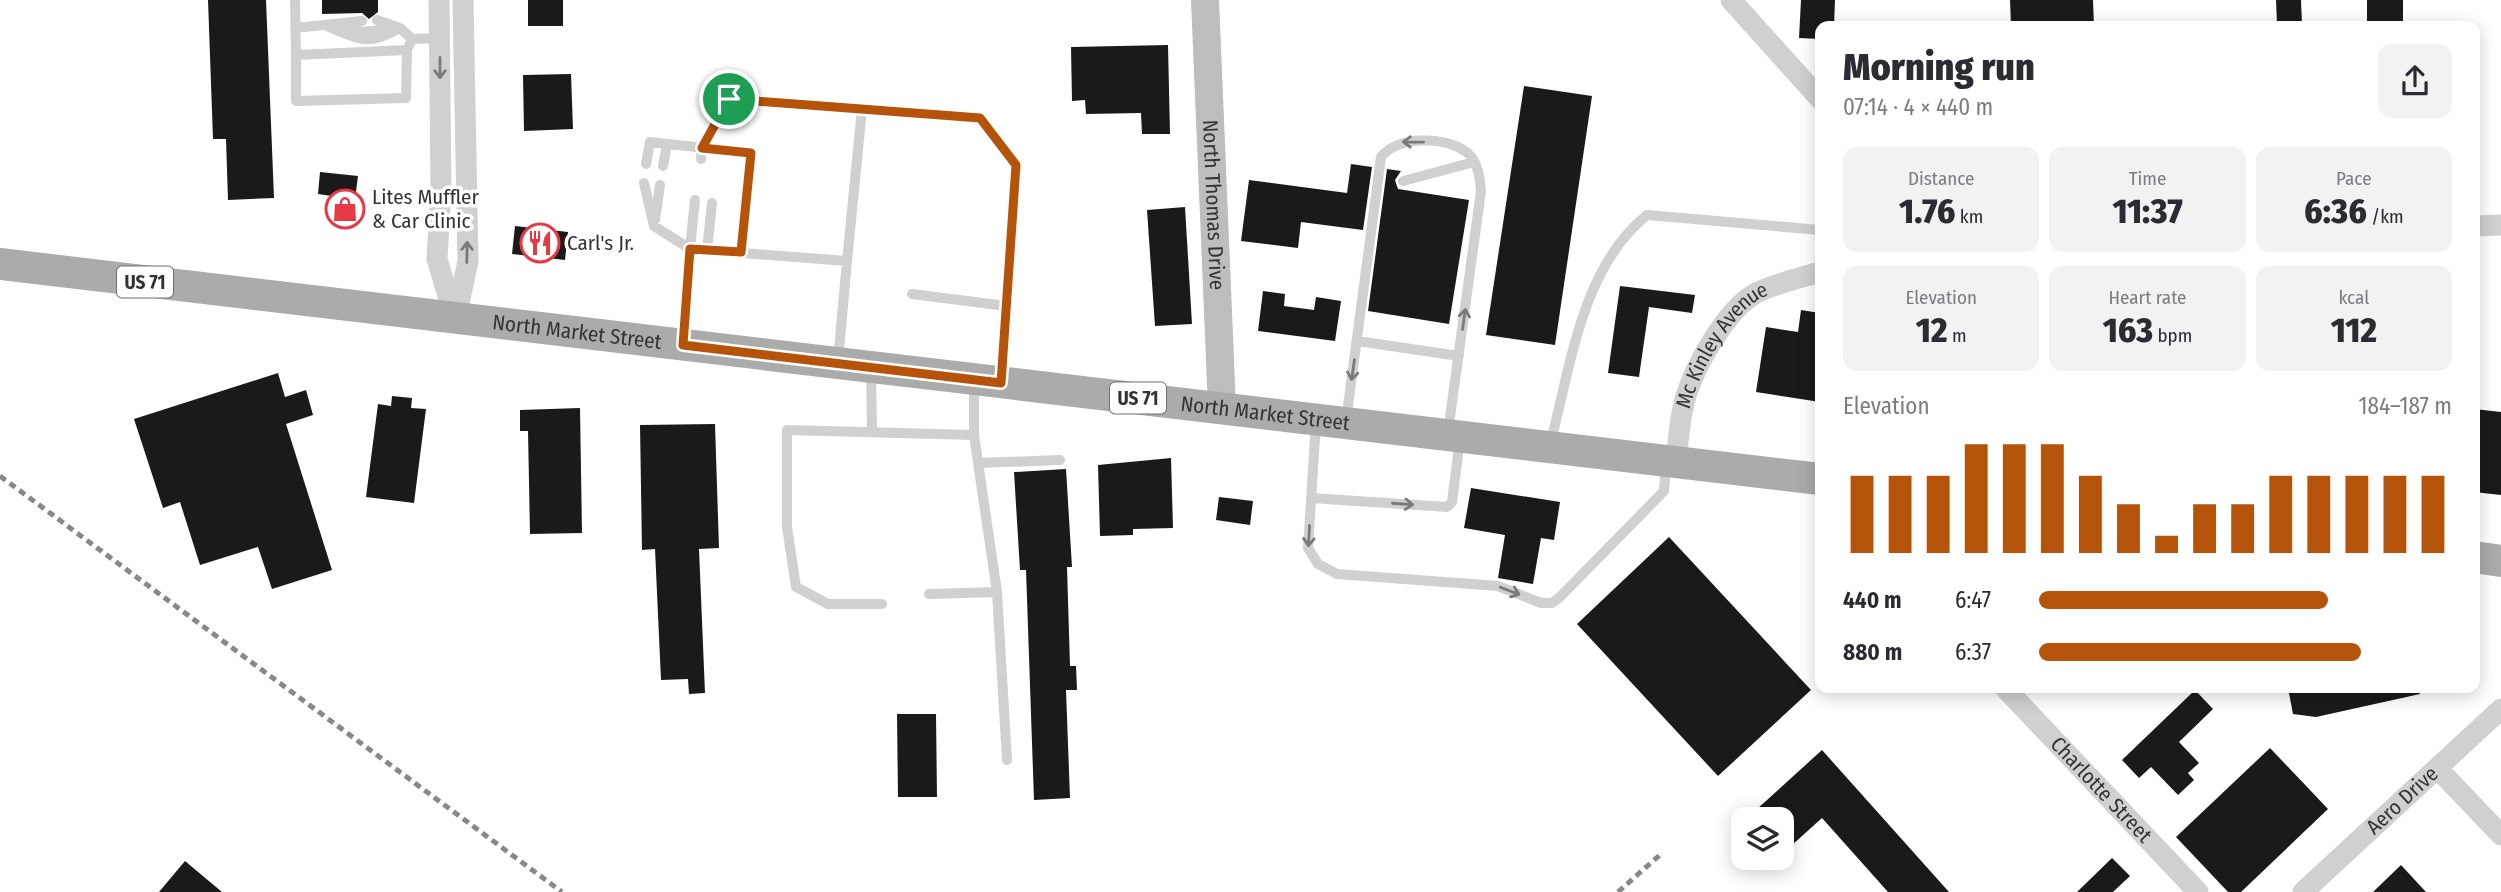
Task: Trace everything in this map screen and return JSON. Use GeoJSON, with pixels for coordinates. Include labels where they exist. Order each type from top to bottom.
{"type":"FeatureCollection","features":[{"type":"Feature","properties":{"kind":"main road","name":"North Market Street"},"geometry":{"type":"LineString","coordinates":[[0,264],[1815,478]]}},
{"type":"Feature","properties":{"kind":"main road"},"geometry":{"type":"LineString","coordinates":[[2480,558],[2501,561]]}},
{"type":"Feature","properties":{"kind":"street"},"geometry":{"type":"LineString","coordinates":[[439,0],[440,190],[437,260],[456,319]]}},
{"type":"Feature","properties":{"kind":"street"},"geometry":{"type":"LineString","coordinates":[[456,319],[468,261],[463,0]]}},
{"type":"Feature","properties":{"kind":"street","name":"North Thomas Drive"},"geometry":{"type":"LineString","coordinates":[[1205,0],[1222,408]]}},
{"type":"Feature","properties":{"kind":"street"},"geometry":{"type":"LineString","coordinates":[[1731,0],[1815,93]]}},
{"type":"Feature","properties":{"kind":"street"},"geometry":{"type":"LineString","coordinates":[[2480,226],[2501,225]]}},
{"type":"Feature","properties":{"kind":"street","name":"Mc Kinley Avenue"},"geometry":{"type":"LineString","coordinates":[[1671,461],[1683,407],[1691,385],[1713,342],[1733,313],[1757,293],[1815,274]]}},
{"type":"Feature","properties":{"kind":"street","name":"Charlotte Street"},"geometry":{"type":"LineString","coordinates":[[2010,693],[2198,892]]}},
{"type":"Feature","properties":{"kind":"street","name":"Aero Drive"},"geometry":{"type":"LineString","coordinates":[[2303,892],[2501,709]]}},
{"type":"Feature","properties":{"kind":"street"},"geometry":{"type":"LineString","coordinates":[[2438,769],[2501,835]]}},
{"type":"Feature","properties":{"kind":"lane"},"geometry":{"type":"LineString","coordinates":[[295,0],[296,101],[406,98],[407,50],[412,39]]}},
{"type":"Feature","properties":{"kind":"lane"},"geometry":{"type":"LineString","coordinates":[[377,20],[400,28],[412,39],[464,38]]}},
{"type":"Feature","properties":{"kind":"lane"},"geometry":{"type":"LineString","coordinates":[[295,28],[329,27],[362,21]]}},
{"type":"Feature","properties":{"kind":"lane"},"geometry":{"type":"LineString","coordinates":[[329,27],[362,32],[400,28]]}},
{"type":"Feature","properties":{"kind":"lane"},"geometry":{"type":"LineString","coordinates":[[296,55],[407,50]]}},
{"type":"Feature","properties":{"kind":"lane"},"geometry":{"type":"LineString","coordinates":[[701,153],[729,99],[980,118],[1016,165],[1006,306],[974,435],[997,592],[1007,760]]}},
{"type":"Feature","properties":{"kind":"lane"},"geometry":{"type":"LineString","coordinates":[[837,363],[862,109]]}},
{"type":"Feature","properties":{"kind":"lane"},"geometry":{"type":"LineString","coordinates":[[646,164],[650,142],[719,155],[751,153],[741,252]]}},
{"type":"Feature","properties":{"kind":"lane"},"geometry":{"type":"LineString","coordinates":[[1311,498],[1447,507],[1452,502],[1459,356],[1481,191],[1480,173],[1465,151],[1443,143],[1401,142],[1389,147],[1381,157],[1357,341],[1331,421],[1311,498],[1308,548],[1318,564],[1337,574],[1498,586],[1541,603],[1552,603],[1664,491],[1671,461]]}},
{"type":"Feature","properties":{"kind":"lane"},"geometry":{"type":"LineString","coordinates":[[663,166],[667,144]]}},
{"type":"Feature","properties":{"kind":"lane"},"geometry":{"type":"LineString","coordinates":[[1403,181],[1474,162]]}},
{"type":"Feature","properties":{"kind":"lane"},"geometry":{"type":"LineString","coordinates":[[644,183],[654,226],[690,249],[847,261]]}},
{"type":"Feature","properties":{"kind":"lane"},"geometry":{"type":"LineString","coordinates":[[654,226],[660,184]]}},
{"type":"Feature","properties":{"kind":"lane"},"geometry":{"type":"LineString","coordinates":[[683,345],[695,200]]}},
{"type":"Feature","properties":{"kind":"lane"},"geometry":{"type":"LineString","coordinates":[[707,250],[712,203]]}},
{"type":"Feature","properties":{"kind":"lane"},"geometry":{"type":"LineString","coordinates":[[1549,447],[1588,300],[1620,240],[1640,220],[1647,215],[1815,230]]}},
{"type":"Feature","properties":{"kind":"lane"},"geometry":{"type":"LineString","coordinates":[[912,294],[1006,306]]}},
{"type":"Feature","properties":{"kind":"lane"},"geometry":{"type":"LineString","coordinates":[[1357,341],[1459,356]]}},
{"type":"Feature","properties":{"kind":"lane"},"geometry":{"type":"LineString","coordinates":[[871,368],[872,432]]}},
{"type":"Feature","properties":{"kind":"lane"},"geometry":{"type":"LineString","coordinates":[[882,604],[828,604],[796,587],[787,527],[788,430],[974,435]]}},
{"type":"Feature","properties":{"kind":"lane"},"geometry":{"type":"LineString","coordinates":[[979,463],[1060,460]]}},
{"type":"Feature","properties":{"kind":"lane"},"geometry":{"type":"LineString","coordinates":[[929,594],[997,592]]}},
{"type":"Feature","properties":{"kind":"building"},"geometry":{"type":"Polygon","coordinates":[[[208,0],[266,0],[274,198],[228,200],[226,139],[213,139],[208,0]]]}},
{"type":"Feature","properties":{"kind":"building"},"geometry":{"type":"Polygon","coordinates":[[[322,0],[378,0],[378,12],[369,19],[362,13],[322,14],[322,0]]]}},
{"type":"Feature","properties":{"kind":"building"},"geometry":{"type":"Polygon","coordinates":[[[528,0],[563,0],[563,26],[528,26],[528,0]]]}},
{"type":"Feature","properties":{"kind":"building"},"geometry":{"type":"Polygon","coordinates":[[[1801,0],[1835,0],[1834,21],[1815,21],[1815,39],[1799,38],[1801,0]]]}},
{"type":"Feature","properties":{"kind":"building"},"geometry":{"type":"Polygon","coordinates":[[[2010,0],[2093,0],[2094,21],[2011,21],[2010,0]]]}},
{"type":"Feature","properties":{"kind":"building"},"geometry":{"type":"Polygon","coordinates":[[[2276,0],[2301,0],[2302,21],[2277,21],[2276,0]]]}},
{"type":"Feature","properties":{"kind":"building"},"geometry":{"type":"Polygon","coordinates":[[[2367,0],[2403,0],[2403,21],[2367,21],[2367,0]]]}},
{"type":"Feature","properties":{"kind":"building"},"geometry":{"type":"Polygon","coordinates":[[[1168,45],[1170,134],[1142,134],[1141,113],[1086,114],[1085,100],[1072,101],[1071,47],[1168,45]]]}},
{"type":"Feature","properties":{"kind":"building"},"geometry":{"type":"Polygon","coordinates":[[[571,74],[573,129],[524,131],[523,75],[571,74]]]}},
{"type":"Feature","properties":{"kind":"building"},"geometry":{"type":"Polygon","coordinates":[[[1524,86],[1592,96],[1555,345],[1486,335],[1524,86]]]}},
{"type":"Feature","properties":{"kind":"building"},"geometry":{"type":"Polygon","coordinates":[[[1351,164],[1372,167],[1363,230],[1301,222],[1298,248],[1241,241],[1249,180],[1347,193],[1351,164]]]}},
{"type":"Feature","properties":{"kind":"building"},"geometry":{"type":"Polygon","coordinates":[[[1387,169],[1401,171],[1395,180],[1398,189],[1469,200],[1449,324],[1368,311],[1387,169]]]}},
{"type":"Feature","properties":{"kind":"building","name":"Lites Muffler & Car Clinic"},"geometry":{"type":"Polygon","coordinates":[[[320,172],[358,176],[352,223],[335,221],[338,197],[318,194],[320,172]]]}},
{"type":"Feature","properties":{"kind":"building"},"geometry":{"type":"Polygon","coordinates":[[[1185,207],[1192,324],[1155,326],[1147,210],[1185,207]]]}},
{"type":"Feature","properties":{"kind":"building","name":"Carl's Jr."},"geometry":{"type":"Polygon","coordinates":[[[515,226],[568,232],[565,260],[512,254],[515,226]]]}},
{"type":"Feature","properties":{"kind":"building"},"geometry":{"type":"Polygon","coordinates":[[[1620,286],[1695,295],[1692,313],[1649,307],[1639,377],[1608,373],[1620,286]]]}},
{"type":"Feature","properties":{"kind":"building"},"geometry":{"type":"Polygon","coordinates":[[[1263,291],[1285,294],[1284,306],[1314,310],[1316,297],[1341,301],[1335,341],[1258,331],[1263,291]]]}},
{"type":"Feature","properties":{"kind":"building"},"geometry":{"type":"Polygon","coordinates":[[[1801,310],[1815,312],[1815,401],[1756,392],[1766,327],[1798,332],[1801,310]]]}},
{"type":"Feature","properties":{"kind":"building"},"geometry":{"type":"Polygon","coordinates":[[[278,373],[285,397],[306,390],[313,415],[286,424],[332,570],[272,589],[258,547],[200,565],[180,502],[163,508],[134,419],[278,373]]]}},
{"type":"Feature","properties":{"kind":"building"},"geometry":{"type":"Polygon","coordinates":[[[392,396],[412,398],[411,408],[426,409],[414,503],[366,497],[378,404],[391,406],[392,396]]]}},
{"type":"Feature","properties":{"kind":"building"},"geometry":{"type":"Polygon","coordinates":[[[580,408],[582,533],[530,534],[528,431],[520,431],[520,410],[580,408]]]}},
{"type":"Feature","properties":{"kind":"building"},"geometry":{"type":"Polygon","coordinates":[[[2480,410],[2501,412],[2501,495],[2480,493],[2480,410]]]}},
{"type":"Feature","properties":{"kind":"building"},"geometry":{"type":"Polygon","coordinates":[[[715,424],[719,548],[699,549],[705,693],[689,694],[688,679],[661,680],[655,549],[642,550],[640,425],[715,424]]]}},
{"type":"Feature","properties":{"kind":"building"},"geometry":{"type":"Polygon","coordinates":[[[1171,458],[1173,528],[1133,529],[1133,535],[1100,536],[1098,465],[1171,458]]]}},
{"type":"Feature","properties":{"kind":"building"},"geometry":{"type":"Polygon","coordinates":[[[1066,469],[1072,567],[1067,567],[1070,666],[1076,666],[1077,690],[1066,690],[1070,798],[1034,800],[1026,570],[1020,570],[1014,472],[1066,469]]]}},
{"type":"Feature","properties":{"kind":"building"},"geometry":{"type":"Polygon","coordinates":[[[1471,488],[1560,502],[1554,540],[1541,538],[1533,584],[1498,578],[1505,535],[1464,528],[1471,488]]]}},
{"type":"Feature","properties":{"kind":"building"},"geometry":{"type":"Polygon","coordinates":[[[1219,497],[1253,501],[1250,525],[1216,520],[1219,497]]]}},
{"type":"Feature","properties":{"kind":"building"},"geometry":{"type":"Polygon","coordinates":[[[1669,537],[1811,690],[1718,776],[1577,624],[1669,537]]]}},
{"type":"Feature","properties":{"kind":"building"},"geometry":{"type":"Polygon","coordinates":[[[2192,693],[2198,693],[2213,709],[2179,742],[2199,763],[2188,773],[2194,780],[2178,795],[2151,767],[2139,778],[2122,760],[2192,693]]]}},
{"type":"Feature","properties":{"kind":"building"},"geometry":{"type":"Polygon","coordinates":[[[2289,693],[2420,694],[2316,717],[2293,714],[2289,693]]]}},
{"type":"Feature","properties":{"kind":"building"},"geometry":{"type":"Polygon","coordinates":[[[897,714],[936,714],[937,797],[898,797],[897,714]]]}},
{"type":"Feature","properties":{"kind":"building"},"geometry":{"type":"Polygon","coordinates":[[[2270,748],[2328,809],[2241,892],[2228,892],[2176,837],[2270,748]]]}},
{"type":"Feature","properties":{"kind":"building"},"geometry":{"type":"Polygon","coordinates":[[[1822,750],[1949,892],[1888,892],[1822,818],[1794,843],[1794,807],[1759,807],[1822,750]]]}},
{"type":"Feature","properties":{"kind":"building"},"geometry":{"type":"Polygon","coordinates":[[[2112,858],[2130,876],[2113,892],[2077,892],[2112,858]]]}},
{"type":"Feature","properties":{"kind":"building"},"geometry":{"type":"Polygon","coordinates":[[[185,861],[222,892],[159,892],[185,861]]]}},
{"type":"Feature","properties":{"kind":"building"},"geometry":{"type":"Polygon","coordinates":[[[2401,865],[2426,892],[2373,892],[2401,865]]]}},
{"type":"Feature","properties":{"kind":"railway"},"geometry":{"type":"LineString","coordinates":[[0,476],[562,892]]}},
{"type":"Feature","properties":{"kind":"railway"},"geometry":{"type":"LineString","coordinates":[[1618,892],[1661,854]]}},
{"type":"Feature","properties":{"kind":"place","name":"Lites Muffler & Car Clinic"},"geometry":{"type":"Point","coordinates":[345,209]}},
{"type":"Feature","properties":{"kind":"place","name":"Carl's Jr."},"geometry":{"type":"Point","coordinates":[540,243]}},
{"type":"Feature","properties":{"kind":"route"},"geometry":{"type":"LineString","coordinates":[[729,99],[980,118],[1016,165],[1001,383],[683,345],[690,249],[741,252],[751,153],[702,148],[729,99]]}}]}
